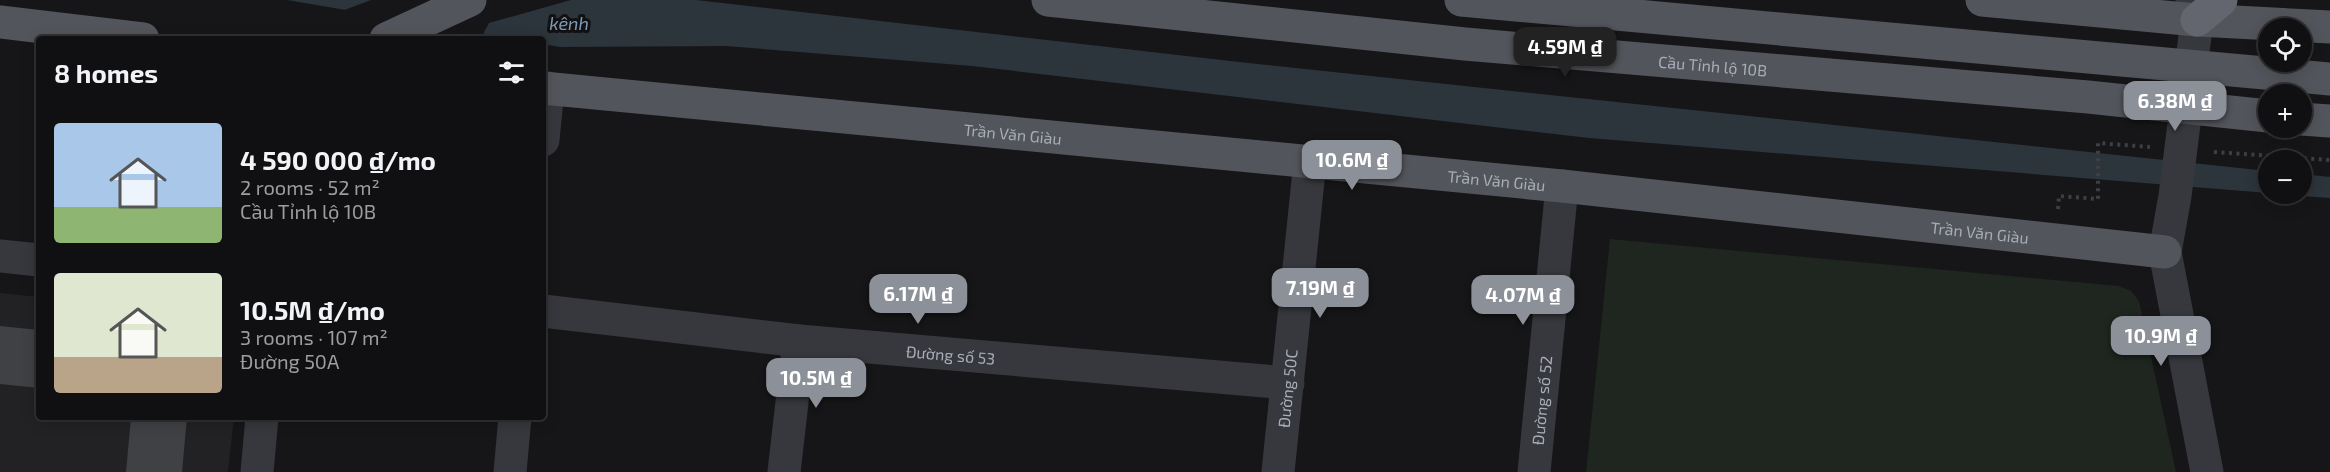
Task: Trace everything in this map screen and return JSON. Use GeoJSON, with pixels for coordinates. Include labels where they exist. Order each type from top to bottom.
{"type":"FeatureCollection","features":[{"type":"Feature","properties":{"kind":"main road"},"geometry":{"type":"LineString","coordinates":[[396,34],[470,0]]}},
{"type":"Feature","properties":{"kind":"main road","name":"Cầu Tỉnh lộ 10B"},"geometry":{"type":"LineString","coordinates":[[1048,0],[1465,44],[2088,97],[2258,115]]}},
{"type":"Feature","properties":{"kind":"main road"},"geometry":{"type":"LineString","coordinates":[[1461,0],[2330,79]]}},
{"type":"Feature","properties":{"kind":"main road"},"geometry":{"type":"LineString","coordinates":[[1982,0],[2203,7],[2330,27]]}},
{"type":"Feature","properties":{"kind":"main road"},"geometry":{"type":"LineString","coordinates":[[0,22],[118,36]]}},
{"type":"Feature","properties":{"kind":"main road","name":"Trần Văn Giàu"},"geometry":{"type":"LineString","coordinates":[[546,88],[1562,186],[2165,252]]}},
{"type":"Feature","properties":{"kind":"main road"},"geometry":{"type":"LineString","coordinates":[[2312,120],[2330,121]]}},
{"type":"Feature","properties":{"kind":"street"},"geometry":{"type":"LineString","coordinates":[[2127,0],[2203,7],[2165,252],[2207,472]]}},
{"type":"Feature","properties":{"kind":"street","name":"Đường 50C"},"geometry":{"type":"LineString","coordinates":[[1278,472],[1310,161]]}},
{"type":"Feature","properties":{"kind":"street","name":"Đường số 52"},"geometry":{"type":"LineString","coordinates":[[1534,472],[1562,186]]}},
{"type":"Feature","properties":{"kind":"street"},"geometry":{"type":"LineString","coordinates":[[0,256],[36,260]]}},
{"type":"Feature","properties":{"kind":"street","name":"Đường số 53"},"geometry":{"type":"LineString","coordinates":[[546,311],[799,341],[1288,383]]}},
{"type":"Feature","properties":{"kind":"street"},"geometry":{"type":"LineString","coordinates":[[784,472],[799,341]]}},
{"type":"Feature","properties":{"kind":"street"},"geometry":{"type":"LineString","coordinates":[[257,472],[262,420]]}},
{"type":"Feature","properties":{"kind":"street"},"geometry":{"type":"LineString","coordinates":[[510,472],[515,420]]}},
{"type":"Feature","properties":{"kind":"path"},"geometry":{"type":"LineString","coordinates":[[2059,196],[2098,199],[2098,143]]}},
{"type":"Feature","properties":{"kind":"shaded area"},"geometry":{"type":"Polygon","coordinates":[[[1610,239],[2119,286],[2131,291],[2139,301],[2176,472],[1586,472],[1610,239]]]}},
{"type":"Feature","properties":{"kind":"shaded area"},"geometry":{"type":"Polygon","coordinates":[[[0,293],[36,297],[36,420],[234,420],[228,472],[0,472],[0,293]]]}},
{"type":"Feature","properties":{"kind":"water","name":"kênh"},"geometry":{"type":"Polygon","coordinates":[[[287,0],[696,0],[1239,62],[2258,170],[2258,192],[1589,138],[972,66],[726,46],[560,47],[546,45],[546,36],[498,36],[287,0]]]}},
{"type":"Feature","properties":{"kind":"water"},"geometry":{"type":"Polygon","coordinates":[[[2312,175],[2330,177],[2330,198],[2312,197],[2312,175]]]}},
{"type":"Feature","properties":{"kind":"pier"},"geometry":{"type":"Polygon","coordinates":[[[371,0],[571,0],[489,23],[482,36],[339,12],[371,0]]]}},
{"type":"Feature","properties":{"kind":"building"},"geometry":{"type":"Polygon","coordinates":[[[0,326],[36,330],[36,388],[0,384],[0,326]]]}},
{"type":"Feature","properties":{"kind":"building"},"geometry":{"type":"Polygon","coordinates":[[[131,420],[187,420],[182,472],[126,472],[131,420]]]}}]}
